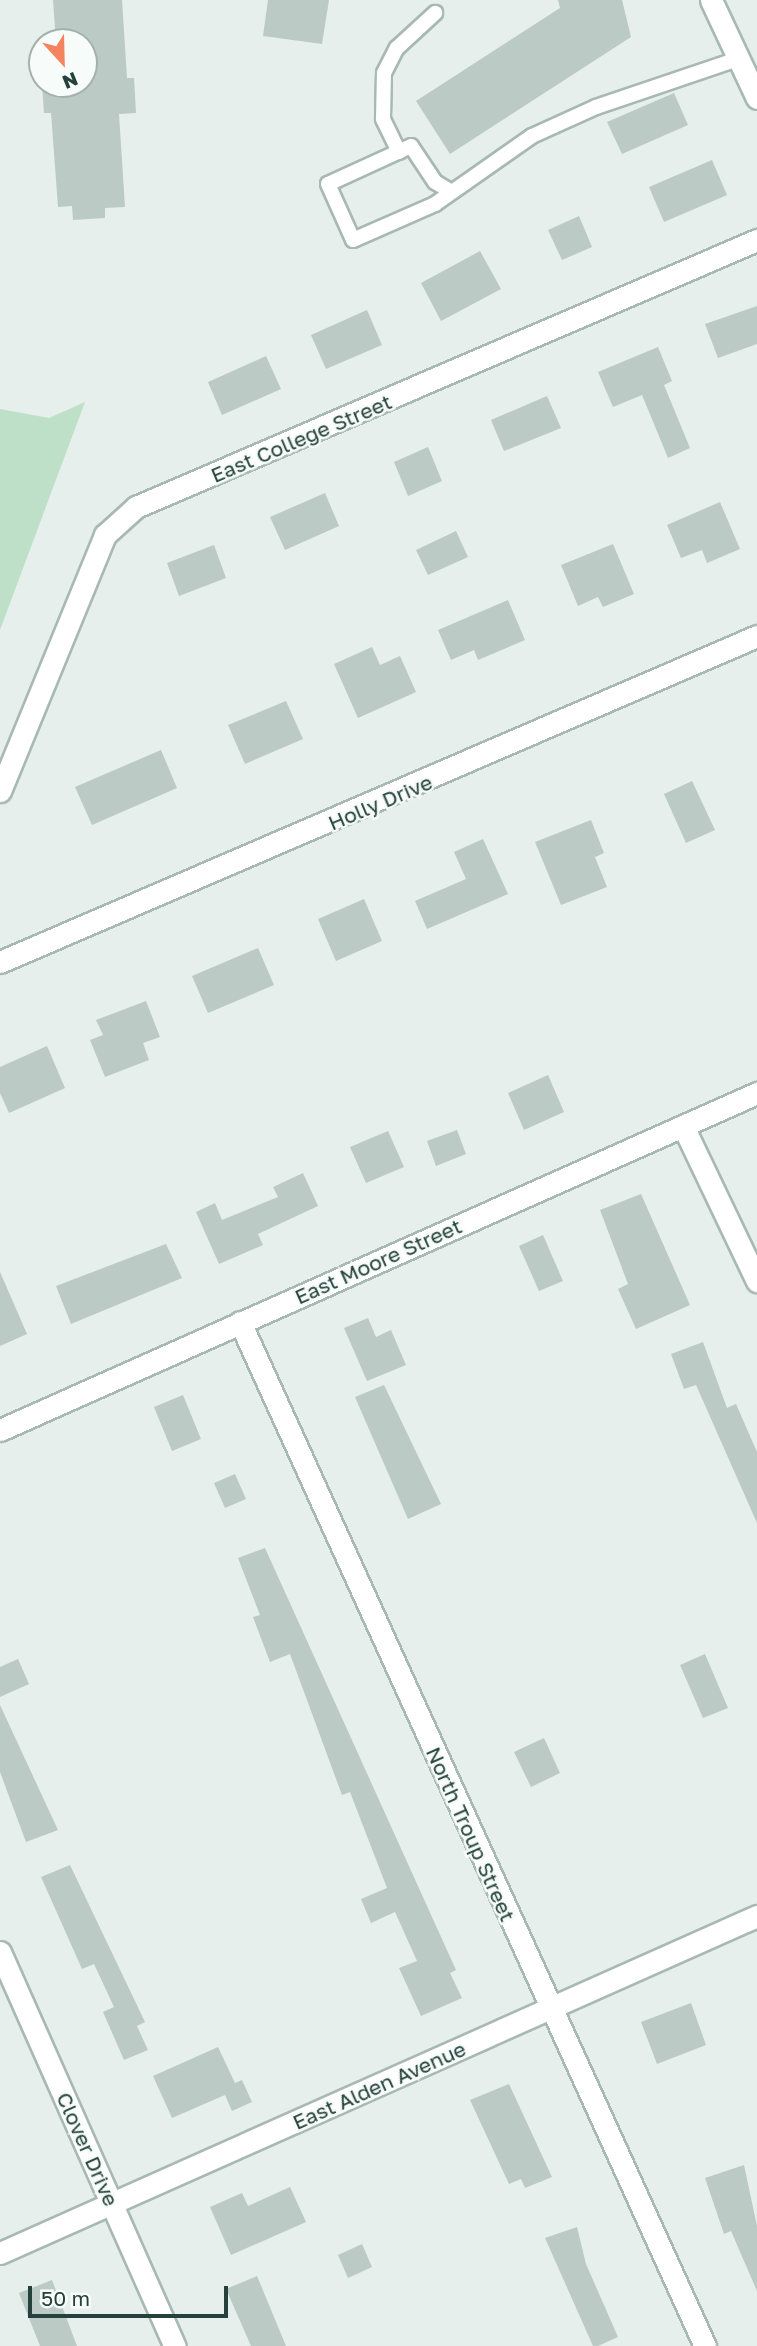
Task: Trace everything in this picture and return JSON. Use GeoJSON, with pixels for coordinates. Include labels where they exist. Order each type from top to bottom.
{"type":"FeatureCollection","features":[{"type":"Feature","properties":{"kind":"street"},"geometry":{"type":"LineString","coordinates":[[711,0],[757,98]]}},
{"type":"Feature","properties":{"kind":"street","name":"East College Street"},"geometry":{"type":"LineString","coordinates":[[0,791],[105,535],[136,507],[757,240]]}},
{"type":"Feature","properties":{"kind":"street","name":"Holly Drive"},"geometry":{"type":"LineString","coordinates":[[0,962],[757,636]]}},
{"type":"Feature","properties":{"kind":"street","name":"East Moore Street"},"geometry":{"type":"LineString","coordinates":[[0,1430],[757,1093]]}},
{"type":"Feature","properties":{"kind":"street"},"geometry":{"type":"LineString","coordinates":[[683,1126],[757,1281]]}},
{"type":"Feature","properties":{"kind":"street","name":"North Troup Street"},"geometry":{"type":"LineString","coordinates":[[240,1322],[705,2346]]}},
{"type":"Feature","properties":{"kind":"street","name":"East Alden Avenue"},"geometry":{"type":"LineString","coordinates":[[0,2253],[757,1916]]}},
{"type":"Feature","properties":{"kind":"street","name":"Clover Drive"},"geometry":{"type":"LineString","coordinates":[[0,1952],[175,2346]]}},
{"type":"Feature","properties":{"kind":"lane"},"geometry":{"type":"LineString","coordinates":[[399,152],[383,119],[384,73],[397,48],[435,13]]}},
{"type":"Feature","properties":{"kind":"lane"},"geometry":{"type":"LineString","coordinates":[[450,191],[435,182],[411,146],[328,184],[353,240],[435,204],[450,191],[542,131],[738,59]]}},
{"type":"Feature","properties":{"kind":"green space"},"geometry":{"type":"Polygon","coordinates":[[[85,402],[0,630],[0,409],[49,418],[85,402]]]}},
{"type":"Feature","properties":{"kind":"building"},"geometry":{"type":"Polygon","coordinates":[[[53,0],[122,0],[127,78],[134,78],[136,113],[119,114],[125,207],[105,208],[105,218],[73,220],[72,206],[58,207],[51,113],[44,113],[43,98],[98,98],[98,28],[55,28],[53,0]]]}},
{"type":"Feature","properties":{"kind":"building"},"geometry":{"type":"Polygon","coordinates":[[[268,0],[329,0],[322,44],[263,36],[268,0]]]}},
{"type":"Feature","properties":{"kind":"building"},"geometry":{"type":"Polygon","coordinates":[[[558,0],[622,0],[631,37],[450,154],[416,101],[560,8],[558,0]]]}},
{"type":"Feature","properties":{"kind":"building"},"geometry":{"type":"Polygon","coordinates":[[[674,93],[688,125],[622,154],[607,122],[674,93]]]}},
{"type":"Feature","properties":{"kind":"building"},"geometry":{"type":"Polygon","coordinates":[[[712,160],[727,195],[664,222],[649,187],[712,160]]]}},
{"type":"Feature","properties":{"kind":"building"},"geometry":{"type":"Polygon","coordinates":[[[579,216],[592,247],[562,260],[548,230],[579,216]]]}},
{"type":"Feature","properties":{"kind":"building"},"geometry":{"type":"Polygon","coordinates":[[[480,251],[501,289],[441,321],[421,283],[480,251]]]}},
{"type":"Feature","properties":{"kind":"building"},"geometry":{"type":"Polygon","coordinates":[[[757,306],[757,344],[718,358],[705,324],[757,306]]]}},
{"type":"Feature","properties":{"kind":"building"},"geometry":{"type":"Polygon","coordinates":[[[367,310],[382,345],[326,369],[311,335],[367,310]]]}},
{"type":"Feature","properties":{"kind":"building"},"geometry":{"type":"Polygon","coordinates":[[[658,347],[672,381],[664,385],[690,448],[668,458],[642,395],[613,407],[598,372],[658,347]]]}},
{"type":"Feature","properties":{"kind":"building"},"geometry":{"type":"Polygon","coordinates":[[[266,356],[281,389],[222,415],[208,382],[266,356]]]}},
{"type":"Feature","properties":{"kind":"building"},"geometry":{"type":"Polygon","coordinates":[[[547,396],[561,428],[504,451],[491,420],[547,396]]]}},
{"type":"Feature","properties":{"kind":"building"},"geometry":{"type":"Polygon","coordinates":[[[428,447],[442,481],[408,496],[394,462],[428,447]]]}},
{"type":"Feature","properties":{"kind":"building"},"geometry":{"type":"Polygon","coordinates":[[[325,493],[339,526],[285,550],[270,517],[325,493]]]}},
{"type":"Feature","properties":{"kind":"building"},"geometry":{"type":"Polygon","coordinates":[[[720,502],[740,549],[707,563],[702,550],[681,558],[667,525],[720,502]]]}},
{"type":"Feature","properties":{"kind":"building"},"geometry":{"type":"Polygon","coordinates":[[[456,531],[468,557],[428,575],[416,550],[456,531]]]}},
{"type":"Feature","properties":{"kind":"building"},"geometry":{"type":"Polygon","coordinates":[[[613,544],[634,594],[603,607],[598,597],[578,606],[561,565],[613,544]]]}},
{"type":"Feature","properties":{"kind":"building"},"geometry":{"type":"Polygon","coordinates":[[[214,545],[226,578],[179,596],[167,563],[214,545]]]}},
{"type":"Feature","properties":{"kind":"building"},"geometry":{"type":"Polygon","coordinates":[[[508,600],[525,640],[478,660],[474,650],[451,660],[438,630],[508,600]]]}},
{"type":"Feature","properties":{"kind":"building"},"geometry":{"type":"Polygon","coordinates":[[[372,647],[380,665],[400,656],[416,692],[358,718],[334,664],[372,647]]]}},
{"type":"Feature","properties":{"kind":"building"},"geometry":{"type":"Polygon","coordinates":[[[286,701],[303,739],[245,764],[228,725],[286,701]]]}},
{"type":"Feature","properties":{"kind":"building"},"geometry":{"type":"Polygon","coordinates":[[[161,750],[177,788],[92,825],[75,787],[161,750]]]}},
{"type":"Feature","properties":{"kind":"building"},"geometry":{"type":"Polygon","coordinates":[[[692,781],[715,830],[686,843],[664,794],[692,781]]]}},
{"type":"Feature","properties":{"kind":"building"},"geometry":{"type":"Polygon","coordinates":[[[591,820],[604,853],[595,857],[607,887],[561,905],[535,842],[591,820]]]}},
{"type":"Feature","properties":{"kind":"building"},"geometry":{"type":"Polygon","coordinates":[[[483,839],[508,894],[427,929],[415,901],[466,879],[454,852],[483,839]]]}},
{"type":"Feature","properties":{"kind":"building"},"geometry":{"type":"Polygon","coordinates":[[[364,899],[382,941],[336,961],[318,919],[364,899]]]}},
{"type":"Feature","properties":{"kind":"building"},"geometry":{"type":"Polygon","coordinates":[[[258,948],[274,985],[208,1013],[192,976],[258,948]]]}},
{"type":"Feature","properties":{"kind":"building"},"geometry":{"type":"Polygon","coordinates":[[[146,1001],[160,1037],[143,1043],[149,1060],[105,1077],[90,1040],[103,1035],[96,1020],[146,1001]]]}},
{"type":"Feature","properties":{"kind":"building"},"geometry":{"type":"Polygon","coordinates":[[[47,1046],[65,1088],[9,1113],[0,1093],[0,1067],[47,1046]]]}},
{"type":"Feature","properties":{"kind":"building"},"geometry":{"type":"Polygon","coordinates":[[[548,1075],[564,1112],[524,1130],[508,1093],[548,1075]]]}},
{"type":"Feature","properties":{"kind":"building"},"geometry":{"type":"Polygon","coordinates":[[[457,1130],[466,1154],[436,1166],[427,1141],[457,1130]]]}},
{"type":"Feature","properties":{"kind":"building"},"geometry":{"type":"Polygon","coordinates":[[[388,1131],[404,1167],[366,1183],[350,1147],[388,1131]]]}},
{"type":"Feature","properties":{"kind":"building"},"geometry":{"type":"Polygon","coordinates":[[[303,1173],[318,1206],[258,1234],[263,1245],[219,1264],[196,1212],[215,1203],[222,1220],[278,1197],[273,1187],[303,1173]]]}},
{"type":"Feature","properties":{"kind":"building"},"geometry":{"type":"Polygon","coordinates":[[[641,1194],[690,1305],[636,1329],[618,1289],[628,1284],[600,1210],[641,1194]]]}},
{"type":"Feature","properties":{"kind":"building"},"geometry":{"type":"Polygon","coordinates":[[[543,1235],[563,1281],[539,1291],[519,1246],[543,1235]]]}},
{"type":"Feature","properties":{"kind":"building"},"geometry":{"type":"Polygon","coordinates":[[[166,1244],[182,1278],[71,1324],[56,1286],[166,1244]]]}},
{"type":"Feature","properties":{"kind":"building"},"geometry":{"type":"Polygon","coordinates":[[[0,1272],[27,1334],[0,1346],[0,1272]]]}},
{"type":"Feature","properties":{"kind":"building"},"geometry":{"type":"Polygon","coordinates":[[[368,1318],[376,1337],[391,1330],[406,1365],[367,1381],[344,1328],[368,1318]]]}},
{"type":"Feature","properties":{"kind":"building"},"geometry":{"type":"Polygon","coordinates":[[[703,1342],[727,1408],[736,1404],[757,1452],[757,1523],[696,1385],[684,1389],[671,1354],[703,1342]]]}},
{"type":"Feature","properties":{"kind":"building"},"geometry":{"type":"Polygon","coordinates":[[[384,1385],[441,1504],[408,1519],[355,1397],[384,1385]]]}},
{"type":"Feature","properties":{"kind":"building"},"geometry":{"type":"Polygon","coordinates":[[[183,1395],[201,1439],[172,1451],[154,1407],[183,1395]]]}},
{"type":"Feature","properties":{"kind":"building"},"geometry":{"type":"Polygon","coordinates":[[[235,1474],[246,1499],[225,1508],[214,1483],[235,1474]]]}},
{"type":"Feature","properties":{"kind":"building"},"geometry":{"type":"Polygon","coordinates":[[[265,1548],[456,1970],[450,1973],[462,1998],[421,2016],[399,1968],[417,1961],[395,1912],[371,1923],[361,1899],[387,1888],[350,1792],[342,1795],[290,1654],[270,1662],[253,1617],[260,1615],[238,1558],[265,1548]]]}},
{"type":"Feature","properties":{"kind":"building"},"geometry":{"type":"Polygon","coordinates":[[[705,1654],[728,1708],[703,1718],[680,1665],[705,1654]]]}},
{"type":"Feature","properties":{"kind":"building"},"geometry":{"type":"Polygon","coordinates":[[[18,1659],[29,1684],[0,1697],[0,1667],[18,1659]]]}},
{"type":"Feature","properties":{"kind":"building"},"geometry":{"type":"Polygon","coordinates":[[[0,1705],[58,1830],[26,1842],[0,1772],[0,1705]]]}},
{"type":"Feature","properties":{"kind":"building"},"geometry":{"type":"Polygon","coordinates":[[[544,1738],[560,1773],[531,1787],[514,1752],[544,1738]]]}},
{"type":"Feature","properties":{"kind":"building"},"geometry":{"type":"Polygon","coordinates":[[[70,1865],[145,2022],[137,2026],[148,2050],[124,2060],[103,2012],[114,2007],[94,1964],[82,1969],[41,1877],[70,1865]]]}},
{"type":"Feature","properties":{"kind":"building"},"geometry":{"type":"Polygon","coordinates":[[[691,2003],[706,2045],[657,2064],[641,2022],[691,2003]]]}},
{"type":"Feature","properties":{"kind":"building"},"geometry":{"type":"Polygon","coordinates":[[[218,2047],[235,2083],[242,2080],[252,2102],[232,2111],[225,2095],[172,2118],[153,2076],[218,2047]]]}},
{"type":"Feature","properties":{"kind":"building"},"geometry":{"type":"Polygon","coordinates":[[[509,2084],[552,2177],[525,2188],[521,2179],[509,2184],[470,2100],[509,2084]]]}},
{"type":"Feature","properties":{"kind":"building"},"geometry":{"type":"Polygon","coordinates":[[[744,2165],[757,2226],[757,2291],[731,2231],[724,2234],[705,2178],[744,2165]]]}},
{"type":"Feature","properties":{"kind":"building"},"geometry":{"type":"Polygon","coordinates":[[[290,2187],[306,2222],[231,2255],[210,2207],[242,2193],[248,2206],[290,2187]]]}},
{"type":"Feature","properties":{"kind":"building"},"geometry":{"type":"Polygon","coordinates":[[[577,2227],[586,2264],[618,2337],[598,2346],[593,2346],[545,2238],[577,2227]]]}},
{"type":"Feature","properties":{"kind":"building"},"geometry":{"type":"Polygon","coordinates":[[[362,2244],[372,2267],[348,2278],[338,2255],[362,2244]]]}},
{"type":"Feature","properties":{"kind":"building"},"geometry":{"type":"Polygon","coordinates":[[[257,2276],[286,2346],[251,2346],[226,2289],[257,2276]]]}},
{"type":"Feature","properties":{"kind":"building"},"geometry":{"type":"Polygon","coordinates":[[[52,2280],[77,2346],[40,2346],[19,2293],[52,2280]]]}}]}
